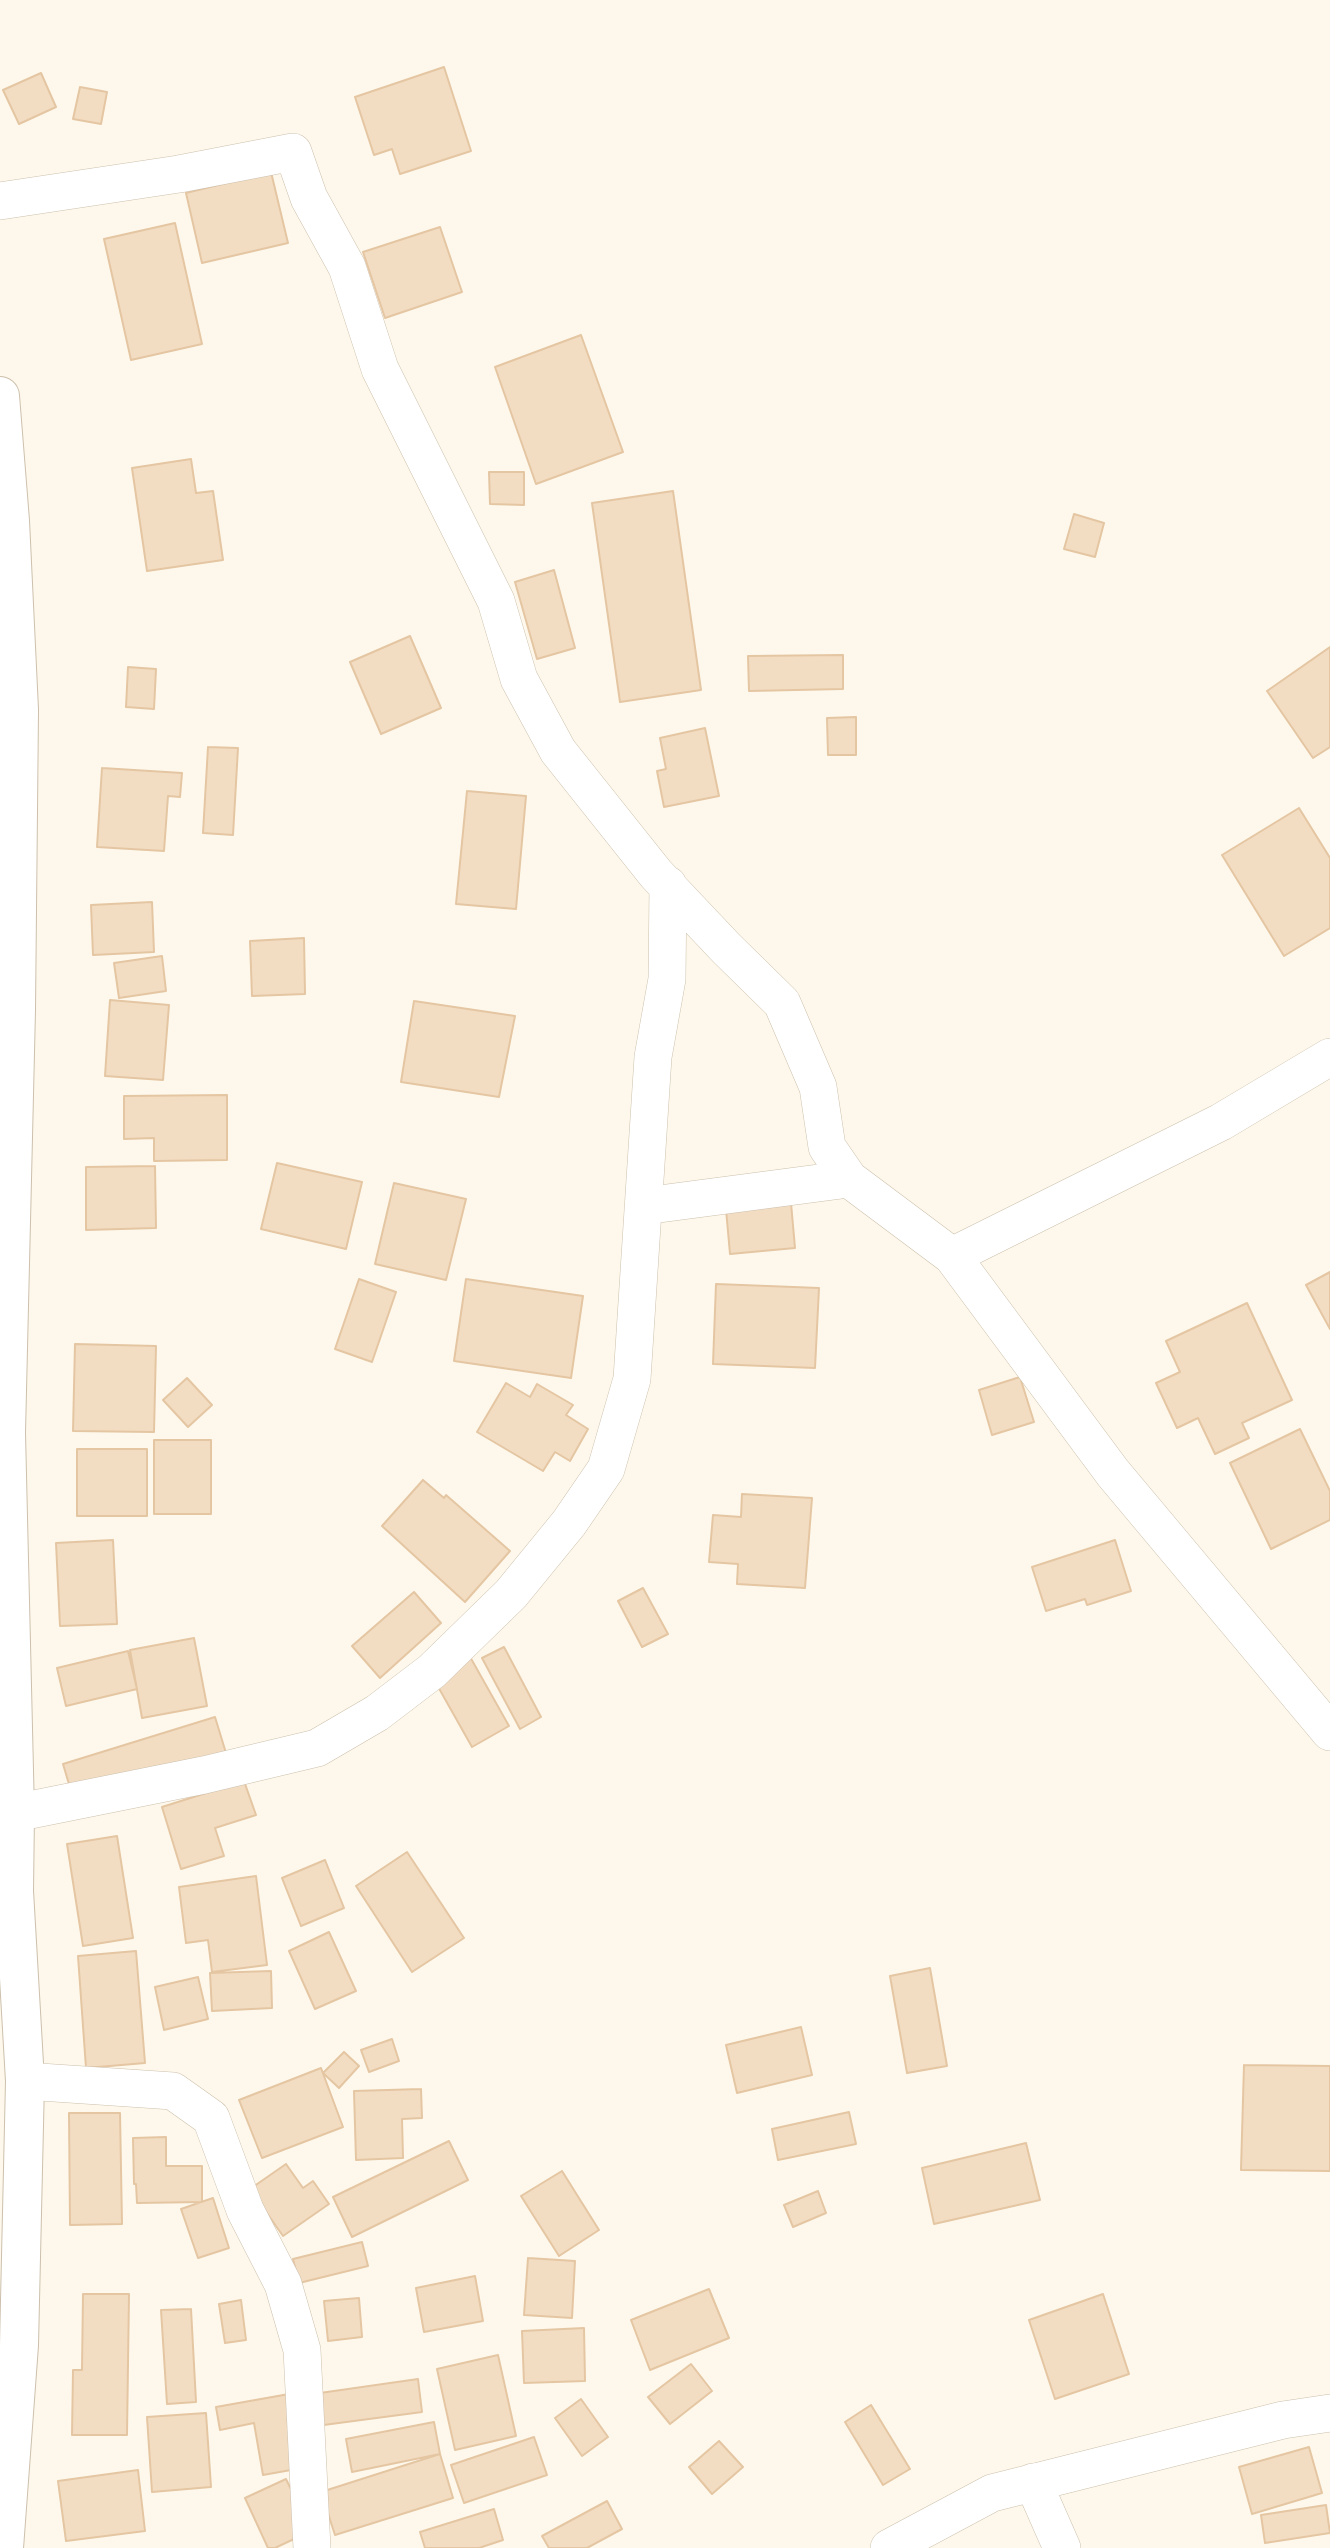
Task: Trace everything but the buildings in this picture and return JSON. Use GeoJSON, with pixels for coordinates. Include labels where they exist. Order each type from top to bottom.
{"type":"FeatureCollection","features":[{"type":"Feature","properties":{"kind":"street"},"geometry":{"type":"LineString","coordinates":[[0,201],[179,174],[293,152],[309,198],[347,267],[380,369],[496,601],[519,679],[558,751],[656,874],[782,1003],[818,1087],[827,1147],[849,1179],[953,1256],[1113,1473],[1330,1732]]}},
{"type":"Feature","properties":{"kind":"street"},"geometry":{"type":"LineString","coordinates":[[0,396],[10,521],[19,710],[16,1010],[6,1433],[15,1813],[14,1891],[25,2081],[19,2345],[4,2548]]}},
{"type":"Feature","properties":{"kind":"street"},"geometry":{"type":"LineString","coordinates":[[15,1813],[204,1775],[317,1748],[377,1713],[432,1671],[511,1594],[569,1523],[606,1469],[632,1379],[653,1057],[667,979],[668,885]]}},
{"type":"Feature","properties":{"kind":"street"},"geometry":{"type":"LineString","coordinates":[[953,1256],[1221,1122],[1330,1058]]}},
{"type":"Feature","properties":{"kind":"street"},"geometry":{"type":"LineString","coordinates":[[644,1206],[849,1179]]}},
{"type":"Feature","properties":{"kind":"street"},"geometry":{"type":"LineString","coordinates":[[25,2081],[173,2091],[211,2118],[245,2210],[283,2284],[302,2350],[312,2548]]}},
{"type":"Feature","properties":{"kind":"street"},"geometry":{"type":"LineString","coordinates":[[889,2548],[992,2493],[1283,2420],[1330,2413]]}},
{"type":"Feature","properties":{"kind":"street"},"geometry":{"type":"LineString","coordinates":[[1033,2482],[1062,2548]]}}]}
